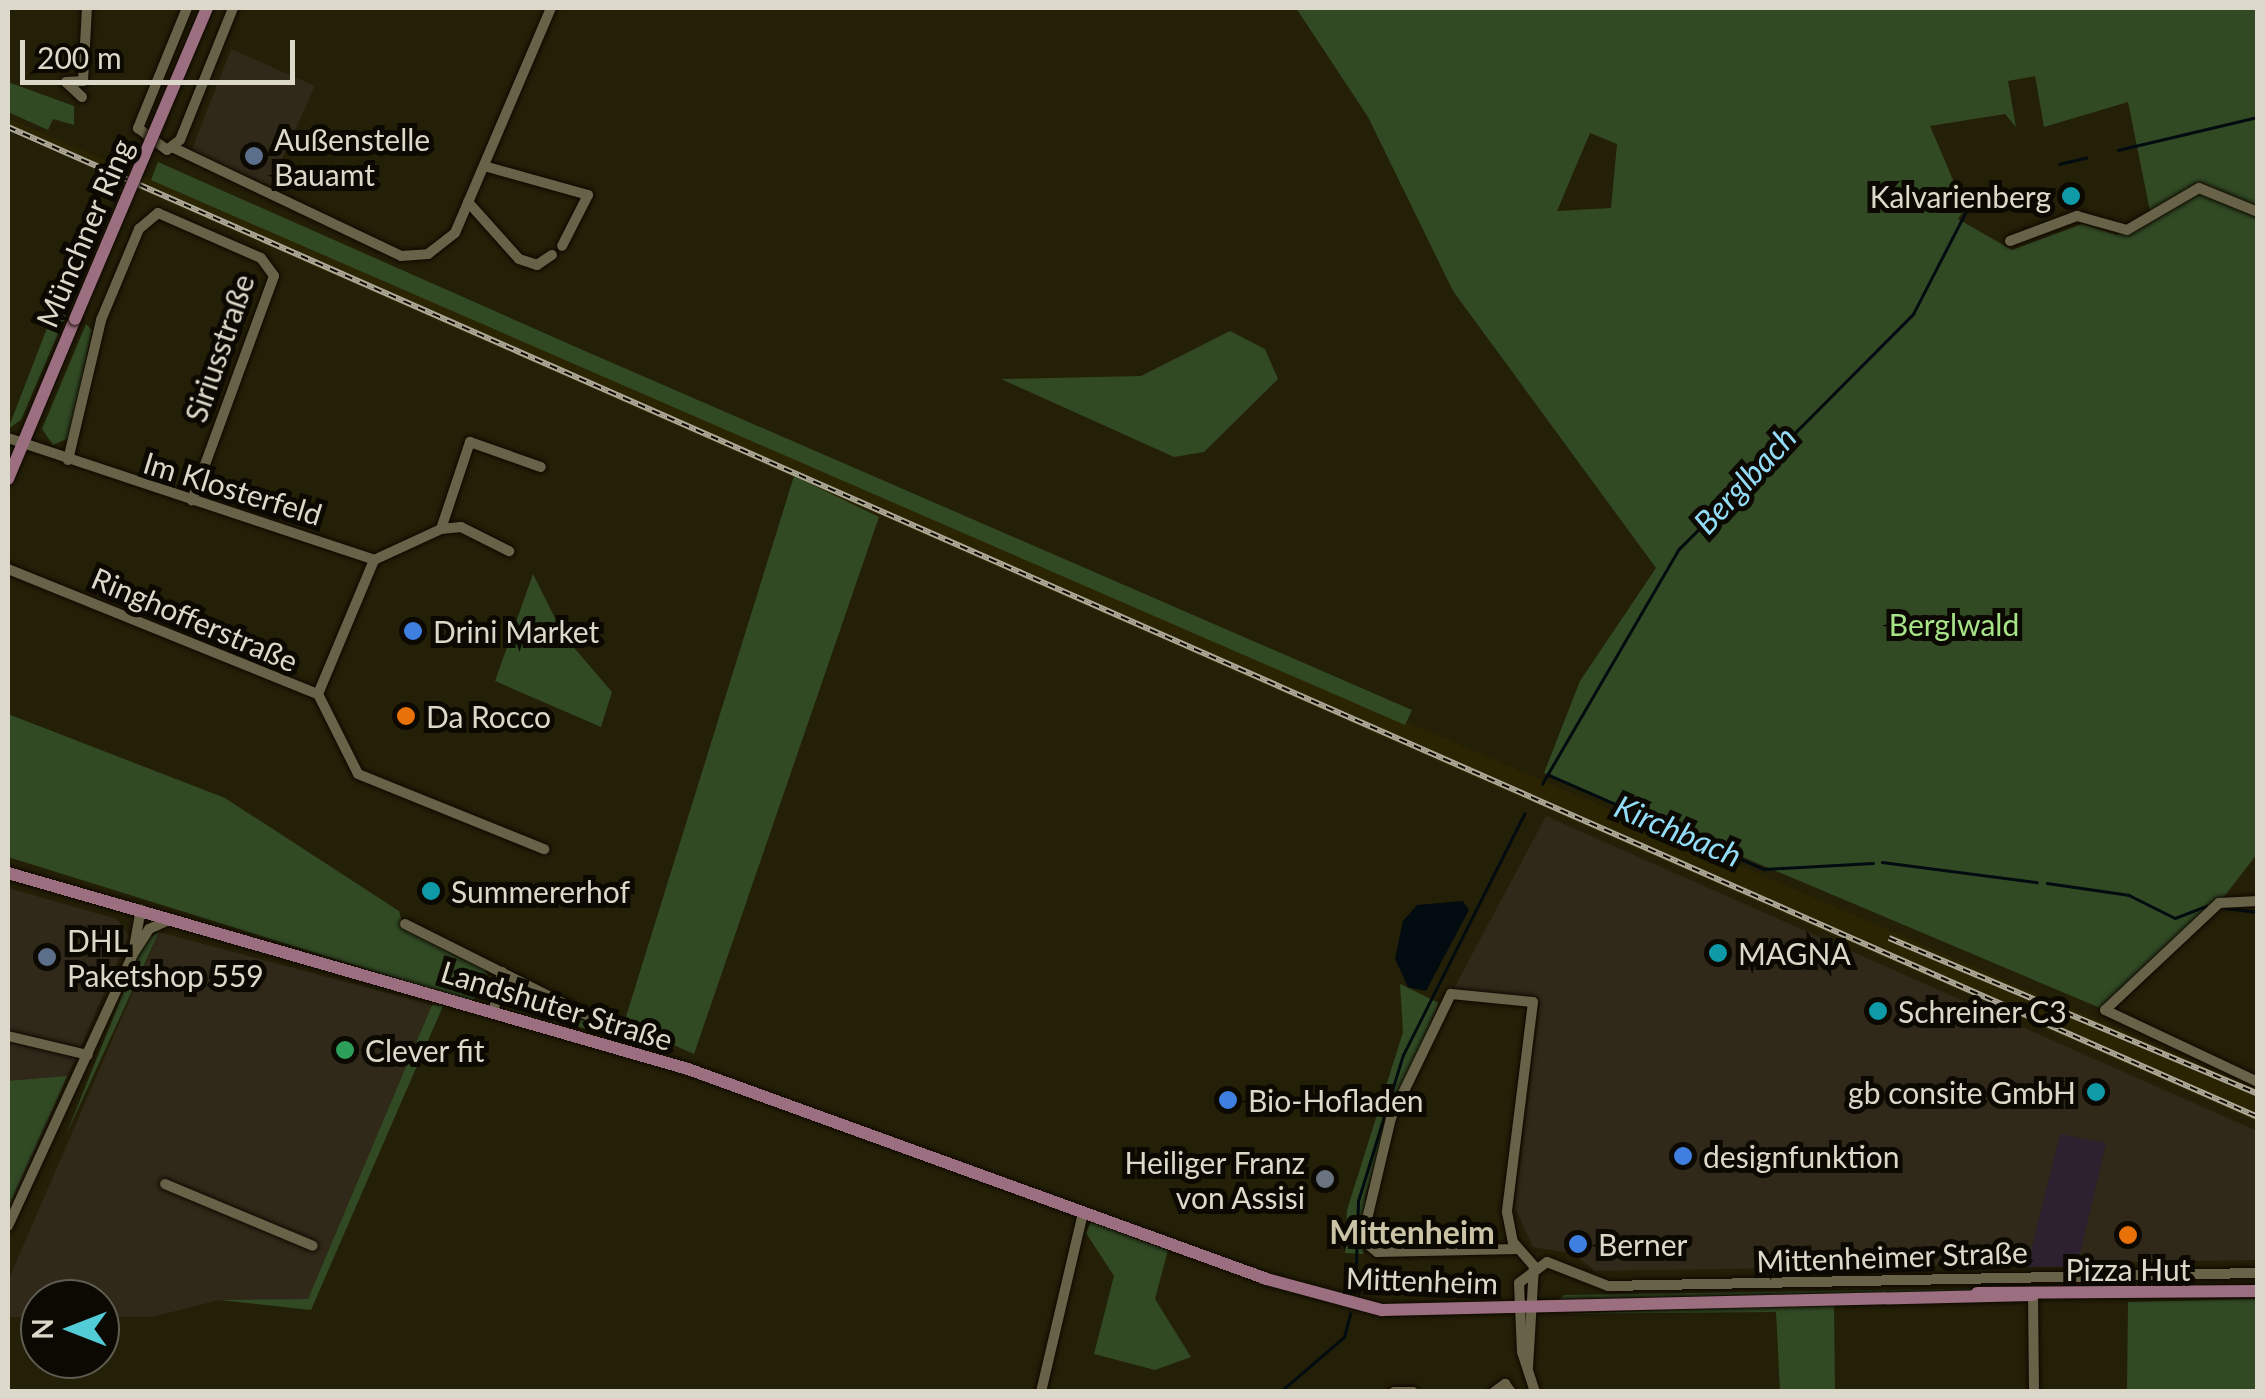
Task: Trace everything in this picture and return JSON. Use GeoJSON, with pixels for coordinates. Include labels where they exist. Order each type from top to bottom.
{"type":"FeatureCollection","features":[{"type":"Feature","properties":{"kind":"main road","name":"Münchner Ring"},"geometry":{"type":"LineString","coordinates":[[8,479],[206,8]]}},
{"type":"Feature","properties":{"kind":"main road","name":"Landshuter Straße"},"geometry":{"type":"LineString","coordinates":[[8,872],[688,1070],[1083,1213]]}},
{"type":"Feature","properties":{"kind":"main road","name":"Mittenheim"},"geometry":{"type":"LineString","coordinates":[[1083,1213],[1267,1280],[1382,1310],[1525,1308]]}},
{"type":"Feature","properties":{"kind":"main road","name":"Mittenheimer Straße"},"geometry":{"type":"LineString","coordinates":[[1525,1308],[2258,1291]]}},
{"type":"Feature","properties":{"kind":"street"},"geometry":{"type":"LineString","coordinates":[[82,97],[66,82],[82,81],[90,57],[87,8]]}},
{"type":"Feature","properties":{"kind":"street"},"geometry":{"type":"LineString","coordinates":[[187,8],[138,128],[410,258],[445,246],[468,202],[551,8]]}},
{"type":"Feature","properties":{"kind":"street"},"geometry":{"type":"LineString","coordinates":[[174,148],[233,8]]}},
{"type":"Feature","properties":{"kind":"street"},"geometry":{"type":"LineString","coordinates":[[484,166],[588,195],[562,246]]}},
{"type":"Feature","properties":{"kind":"street"},"geometry":{"type":"LineString","coordinates":[[2010,241],[2077,216],[2128,230],[2199,188],[2258,212]]}},
{"type":"Feature","properties":{"kind":"street"},"geometry":{"type":"LineString","coordinates":[[468,202],[519,259],[538,265],[552,254]]}},
{"type":"Feature","properties":{"kind":"street","name":"Siriusstraße"},"geometry":{"type":"LineString","coordinates":[[68,460],[101,320],[145,219],[165,215],[272,269],[192,500]]}},
{"type":"Feature","properties":{"kind":"street","name":"Im Klosterfeld"},"geometry":{"type":"LineString","coordinates":[[8,438],[374,560]]}},
{"type":"Feature","properties":{"kind":"street"},"geometry":{"type":"LineString","coordinates":[[441,528],[470,442],[541,467]]}},
{"type":"Feature","properties":{"kind":"street"},"geometry":{"type":"LineString","coordinates":[[318,694],[374,560],[441,528],[461,528],[508,551]]}},
{"type":"Feature","properties":{"kind":"street","name":"Ringhofferstraße"},"geometry":{"type":"LineString","coordinates":[[8,568],[318,694],[358,774],[544,849]]}},
{"type":"Feature","properties":{"kind":"street"},"geometry":{"type":"LineString","coordinates":[[2258,901],[2219,904],[2105,1010],[2258,1082]]}},
{"type":"Feature","properties":{"kind":"street"},"geometry":{"type":"LineString","coordinates":[[133,954],[140,910]]}},
{"type":"Feature","properties":{"kind":"street"},"geometry":{"type":"LineString","coordinates":[[8,1226],[133,954],[148,928],[174,918]]}},
{"type":"Feature","properties":{"kind":"street"},"geometry":{"type":"LineString","coordinates":[[404,924],[643,1042],[653,1039]]}},
{"type":"Feature","properties":{"kind":"street"},"geometry":{"type":"LineString","coordinates":[[493,1013],[502,972]]}},
{"type":"Feature","properties":{"kind":"street"},"geometry":{"type":"LineString","coordinates":[[1514,990],[1533,1002]]}},
{"type":"Feature","properties":{"kind":"street","name":"Mittenheim"},"geometry":{"type":"LineString","coordinates":[[1516,1249],[1377,1252],[1366,1242],[1367,1219],[1390,1118],[1451,994],[1533,1002],[1507,1212],[1516,1249],[1534,1266]]}},
{"type":"Feature","properties":{"kind":"street"},"geometry":{"type":"LineString","coordinates":[[8,1036],[88,1055]]}},
{"type":"Feature","properties":{"kind":"street"},"geometry":{"type":"LineString","coordinates":[[165,1184],[313,1246]]}},
{"type":"Feature","properties":{"kind":"street"},"geometry":{"type":"LineString","coordinates":[[1040,1392],[1083,1213]]}},
{"type":"Feature","properties":{"kind":"street","name":"Mittenheimer Straße"},"geometry":{"type":"LineString","coordinates":[[1534,1266],[1556,1263],[1608,1286],[2258,1272]]}},
{"type":"Feature","properties":{"kind":"street"},"geometry":{"type":"LineString","coordinates":[[1534,1266],[1525,1308],[1528,1375],[1535,1392]]}},
{"type":"Feature","properties":{"kind":"street"},"geometry":{"type":"LineString","coordinates":[[2033,1295],[2034,1392]]}},
{"type":"Feature","properties":{"kind":"street"},"geometry":{"type":"LineString","coordinates":[[1494,1392],[1510,1389],[1528,1375]]}},
{"type":"Feature","properties":{"kind":"street"},"geometry":{"type":"LineString","coordinates":[[1395,1389],[1412,1392]]}},
{"type":"Feature","properties":{"kind":"shaded area"},"geometry":{"type":"Polygon","coordinates":[[[231,49],[315,86],[270,186],[191,152],[231,49]]]}},
{"type":"Feature","properties":{"kind":"shaded area"},"geometry":{"type":"Polygon","coordinates":[[[8,118],[2257,1089],[2257,1122],[149,194],[8,129],[8,118]]]}},
{"type":"Feature","properties":{"kind":"shaded area"},"geometry":{"type":"Polygon","coordinates":[[[1546,816],[2257,1131],[2257,1260],[1595,1271],[1572,1253],[1533,1247],[1515,1208],[1540,1003],[1452,992],[1546,816]]]}},
{"type":"Feature","properties":{"kind":"shaded area"},"geometry":{"type":"Polygon","coordinates":[[[8,888],[117,919],[129,936],[8,1213],[8,888]]]}},
{"type":"Feature","properties":{"kind":"shaded area"},"geometry":{"type":"Polygon","coordinates":[[[1463,901],[1469,910],[1426,991],[1408,987],[1395,959],[1403,921],[1417,905],[1463,901]]]}},
{"type":"Feature","properties":{"kind":"shaded area"},"geometry":{"type":"Polygon","coordinates":[[[159,932],[432,1005],[308,1299],[219,1300],[152,1317],[120,1317],[120,1279],[20,1279],[20,1317],[8,1317],[8,1281],[159,932]]]}},
{"type":"Feature","properties":{"kind":"shaded area"},"geometry":{"type":"Polygon","coordinates":[[[2060,1134],[2106,1143],[2077,1267],[2027,1267],[2060,1134]]]}},
{"type":"Feature","properties":{"kind":"green space","name":"Berglwald"},"geometry":{"type":"Polygon","coordinates":[[[1296,8],[2257,8],[2257,854],[2219,903],[2105,1010],[1544,773],[1580,681],[1656,568],[1453,291],[1368,117],[1296,8]],[[2035,76],[2008,81],[2016,127],[2005,114],[1930,126],[1965,208],[1958,219],[2012,250],[2082,224],[2117,235],[2152,221],[2128,102],[2044,127],[2035,76]],[[1590,133],[1557,211],[1611,208],[1617,144],[1590,133]]]}},
{"type":"Feature","properties":{"kind":"green space"},"geometry":{"type":"Polygon","coordinates":[[[8,82],[74,106],[74,125],[53,119],[48,130],[8,112],[8,82]]]}},
{"type":"Feature","properties":{"kind":"green space"},"geometry":{"type":"Polygon","coordinates":[[[158,162],[1412,710],[1405,725],[151,180],[158,162]]]}},
{"type":"Feature","properties":{"kind":"green space"},"geometry":{"type":"Polygon","coordinates":[[[54,310],[66,315],[21,420],[8,429],[54,310]]]}},
{"type":"Feature","properties":{"kind":"green space"},"geometry":{"type":"Polygon","coordinates":[[[86,324],[92,330],[69,438],[53,445],[42,429],[86,324]]]}},
{"type":"Feature","properties":{"kind":"green space"},"geometry":{"type":"Polygon","coordinates":[[[1230,331],[1265,349],[1278,379],[1204,452],[1174,457],[1001,379],[1141,376],[1230,331]]]}},
{"type":"Feature","properties":{"kind":"green space"},"geometry":{"type":"Polygon","coordinates":[[[794,476],[879,517],[694,1054],[624,1023],[794,476]]]}},
{"type":"Feature","properties":{"kind":"green space"},"geometry":{"type":"Polygon","coordinates":[[[533,574],[564,636],[612,692],[601,727],[495,681],[533,574]]]}},
{"type":"Feature","properties":{"kind":"green space"},"geometry":{"type":"Polygon","coordinates":[[[8,714],[225,798],[399,911],[404,929],[484,968],[493,988],[470,1001],[8,857],[8,714]]]}},
{"type":"Feature","properties":{"kind":"green space"},"geometry":{"type":"Polygon","coordinates":[[[159,932],[66,1135],[144,941],[159,932]]]}},
{"type":"Feature","properties":{"kind":"green space"},"geometry":{"type":"Polygon","coordinates":[[[1400,984],[1439,1003],[1389,1117],[1365,1197],[1363,1254],[1345,1253],[1347,1210],[1403,1032],[1400,984]]]}},
{"type":"Feature","properties":{"kind":"green space"},"geometry":{"type":"Polygon","coordinates":[[[518,985],[632,1041],[511,1009],[506,996],[518,985]]]}},
{"type":"Feature","properties":{"kind":"green space"},"geometry":{"type":"Polygon","coordinates":[[[432,1005],[443,1006],[311,1310],[219,1300],[308,1299],[432,1005]]]}},
{"type":"Feature","properties":{"kind":"green space"},"geometry":{"type":"Polygon","coordinates":[[[67,1076],[16,1189],[8,1208],[8,1081],[67,1076]]]}},
{"type":"Feature","properties":{"kind":"green space"},"geometry":{"type":"Polygon","coordinates":[[[1091,1222],[1168,1250],[1155,1299],[1191,1357],[1155,1370],[1094,1354],[1114,1276],[1086,1233],[1091,1222]]]}},
{"type":"Feature","properties":{"kind":"green space"},"geometry":{"type":"Polygon","coordinates":[[[2123,1286],[1901,1292],[1560,1299],[1564,1295],[2123,1286]]]}},
{"type":"Feature","properties":{"kind":"green space"},"geometry":{"type":"Polygon","coordinates":[[[2257,1299],[2257,1391],[2127,1391],[2128,1302],[2257,1299]]]}},
{"type":"Feature","properties":{"kind":"green space"},"geometry":{"type":"Polygon","coordinates":[[[1834,1304],[1835,1391],[1780,1391],[1776,1312],[1561,1314],[1834,1304]]]}},
{"type":"Feature","properties":{"kind":"waterway","name":"Berglbach"},"geometry":{"type":"LineString","coordinates":[[2118,150],[2258,117]]}},
{"type":"Feature","properties":{"kind":"waterway","name":"Berglbach"},"geometry":{"type":"LineString","coordinates":[[2059,164],[2086,158]]}},
{"type":"Feature","properties":{"kind":"waterway","name":"Berglbach"},"geometry":{"type":"LineString","coordinates":[[1542,784],[1679,549],[1913,314],[1973,198]]}},
{"type":"Feature","properties":{"kind":"waterway","name":"Kirchbach"},"geometry":{"type":"LineString","coordinates":[[1549,775],[1764,869],[1873,863]]}},
{"type":"Feature","properties":{"kind":"waterway","name":"Berglbach"},"geometry":{"type":"LineString","coordinates":[[1355,1293],[1358,1201],[1403,1055],[1524,814]]}},
{"type":"Feature","properties":{"kind":"waterway","name":"Kirchbach"},"geometry":{"type":"LineString","coordinates":[[1882,862],[2037,882]]}},
{"type":"Feature","properties":{"kind":"waterway","name":"Kirchbach"},"geometry":{"type":"LineString","coordinates":[[2047,883],[2129,895],[2175,918],[2207,906]]}},
{"type":"Feature","properties":{"kind":"waterway","name":"Kirchbach"},"geometry":{"type":"LineString","coordinates":[[2225,908],[2258,912]]}},
{"type":"Feature","properties":{"kind":"waterway","name":"Berglbach"},"geometry":{"type":"LineString","coordinates":[[1280,1392],[1344,1337],[1350,1314]]}},
{"type":"Feature","properties":{"kind":"railway"},"geometry":{"type":"LineString","coordinates":[[8,127],[2258,1117]]}},
{"type":"Feature","properties":{"kind":"railway"},"geometry":{"type":"LineString","coordinates":[[1889,938],[2258,1094]]}},
{"type":"Feature","properties":{"kind":"place","name":"Außenstelle Bauamt"},"geometry":{"type":"Point","coordinates":[254,156]}},
{"type":"Feature","properties":{"kind":"place","name":"Kalvarienberg"},"geometry":{"type":"Point","coordinates":[2071,196]}},
{"type":"Feature","properties":{"kind":"place","name":"Drini Market"},"geometry":{"type":"Point","coordinates":[413,631]}},
{"type":"Feature","properties":{"kind":"place","name":"Da Rocco"},"geometry":{"type":"Point","coordinates":[406,716]}},
{"type":"Feature","properties":{"kind":"place","name":"Summererhof"},"geometry":{"type":"Point","coordinates":[431,891]}},
{"type":"Feature","properties":{"kind":"place","name":"MAGNA"},"geometry":{"type":"Point","coordinates":[1718,953]}},
{"type":"Feature","properties":{"kind":"place","name":"DHL Paketshop 559"},"geometry":{"type":"Point","coordinates":[47,957]}},
{"type":"Feature","properties":{"kind":"place","name":"Schreiner C3"},"geometry":{"type":"Point","coordinates":[1878,1011]}},
{"type":"Feature","properties":{"kind":"place","name":"Clever fit"},"geometry":{"type":"Point","coordinates":[345,1050]}},
{"type":"Feature","properties":{"kind":"place","name":"gb consite GmbH"},"geometry":{"type":"Point","coordinates":[2096,1092]}},
{"type":"Feature","properties":{"kind":"place","name":"Bio-Hofladen"},"geometry":{"type":"Point","coordinates":[1228,1100]}},
{"type":"Feature","properties":{"kind":"place","name":"designfunktion"},"geometry":{"type":"Point","coordinates":[1683,1156]}},
{"type":"Feature","properties":{"kind":"place","name":"Heiliger Franz von Assisi"},"geometry":{"type":"Point","coordinates":[1325,1179]}},
{"type":"Feature","properties":{"kind":"place","name":"Pizza Hut"},"geometry":{"type":"Point","coordinates":[2128,1235]}},
{"type":"Feature","properties":{"kind":"place","name":"Berner"},"geometry":{"type":"Point","coordinates":[1578,1244]}},
{"type":"Feature","properties":{"kind":"district","name":"Mittenheim"},"geometry":{"type":"Point","coordinates":[1412,1232]}}]}
